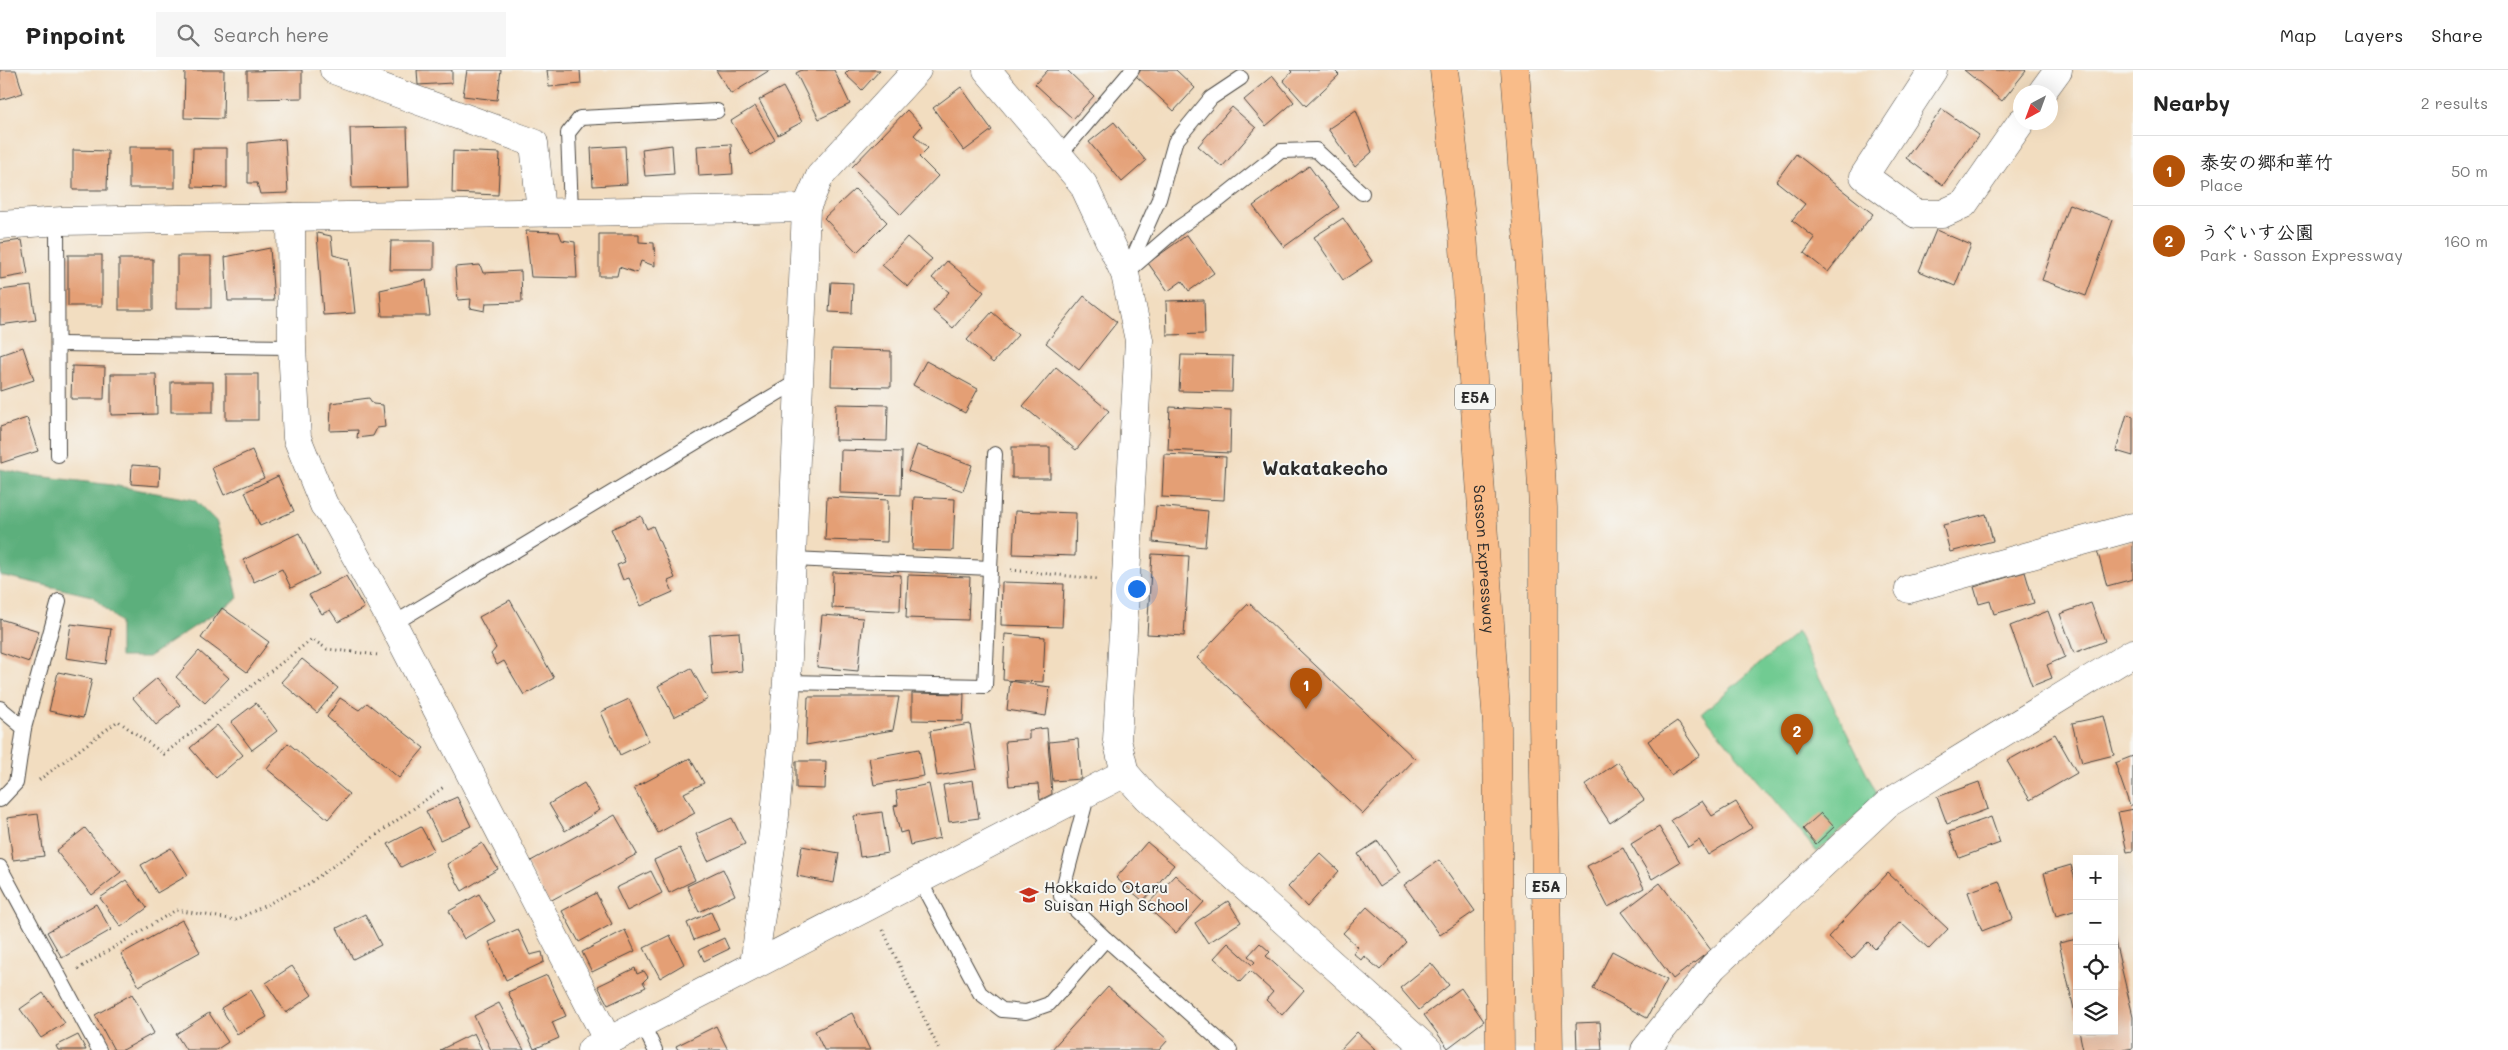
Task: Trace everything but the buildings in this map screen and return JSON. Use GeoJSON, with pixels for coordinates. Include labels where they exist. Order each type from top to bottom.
{"type":"FeatureCollection","features":[{"type":"Feature","properties":{"kind":"highway","name":"Sasson Expressway"},"geometry":{"type":"LineString","coordinates":[[1444,70],[1463,234],[1497,725],[1500,1050]]}},
{"type":"Feature","properties":{"kind":"highway","name":"E5A"},"geometry":{"type":"LineString","coordinates":[[1515,70],[1532,295],[1543,508],[1543,722],[1549,1050]]}},
{"type":"Feature","properties":{"kind":"street"},"geometry":{"type":"LineString","coordinates":[[334,70],[534,143],[541,212]]}},
{"type":"Feature","properties":{"kind":"street"},"geometry":{"type":"LineString","coordinates":[[754,964],[774,826],[787,682],[806,208],[820,176],[917,70]]}},
{"type":"Feature","properties":{"kind":"street"},"geometry":{"type":"LineString","coordinates":[[987,70],[1083,184],[1125,274],[1139,340],[1116,740],[1125,773],[1173,822],[1428,1050]]}},
{"type":"Feature","properties":{"kind":"street"},"geometry":{"type":"LineString","coordinates":[[1933,70],[1864,176],[1916,214],[1942,214],[1964,204],[2015,130]]}},
{"type":"Feature","properties":{"kind":"street"},"geometry":{"type":"LineString","coordinates":[[2047,85],[2058,70]]}},
{"type":"Feature","properties":{"kind":"street"},"geometry":{"type":"LineString","coordinates":[[0,225],[57,222],[571,211],[806,208]]}},
{"type":"Feature","properties":{"kind":"street"},"geometry":{"type":"LineString","coordinates":[[291,217],[292,347],[298,438],[324,505],[337,522],[411,658],[468,770],[599,1045],[1125,773]]}},
{"type":"Feature","properties":{"kind":"street"},"geometry":{"type":"LineString","coordinates":[[1908,589],[2133,527]]}},
{"type":"Feature","properties":{"kind":"street"},"geometry":{"type":"LineString","coordinates":[[1646,1050],[1713,967],[1887,804],[2133,653]]}},
{"type":"Feature","properties":{"kind":"lane"},"geometry":{"type":"LineString","coordinates":[[1059,156],[1132,70]]}},
{"type":"Feature","properties":{"kind":"lane"},"geometry":{"type":"LineString","coordinates":[[1125,274],[1159,199],[1174,142],[1211,98],[1241,78]]}},
{"type":"Feature","properties":{"kind":"lane"},"geometry":{"type":"LineString","coordinates":[[571,211],[568,133],[580,118],[717,111]]}},
{"type":"Feature","properties":{"kind":"lane"},"geometry":{"type":"LineString","coordinates":[[1125,274],[1178,228],[1219,200],[1281,151],[1316,150],[1362,193]]}},
{"type":"Feature","properties":{"kind":"lane"},"geometry":{"type":"LineString","coordinates":[[57,222],[58,455]]}},
{"type":"Feature","properties":{"kind":"lane"},"geometry":{"type":"LineString","coordinates":[[58,344],[292,347]]}},
{"type":"Feature","properties":{"kind":"lane"},"geometry":{"type":"LineString","coordinates":[[393,624],[798,381]]}},
{"type":"Feature","properties":{"kind":"lane"},"geometry":{"type":"LineString","coordinates":[[787,682],[985,686],[995,454]]}},
{"type":"Feature","properties":{"kind":"lane"},"geometry":{"type":"LineString","coordinates":[[793,559],[990,568]]}},
{"type":"Feature","properties":{"kind":"lane"},"geometry":{"type":"LineString","coordinates":[[0,800],[16,784],[24,728],[59,601]]}},
{"type":"Feature","properties":{"kind":"lane"},"geometry":{"type":"LineString","coordinates":[[0,708],[24,728]]}},
{"type":"Feature","properties":{"kind":"lane"},"geometry":{"type":"LineString","coordinates":[[1088,792],[1061,896],[1230,1050]]}},
{"type":"Feature","properties":{"kind":"lane"},"geometry":{"type":"LineString","coordinates":[[0,867],[99,1050]]}},
{"type":"Feature","properties":{"kind":"lane"},"geometry":{"type":"LineString","coordinates":[[919,879],[980,993],[1002,1010],[1026,1012],[1049,1004],[1106,939]]}},
{"type":"Feature","properties":{"kind":"lane"},"geometry":{"type":"LineString","coordinates":[[642,1023],[655,1050]]}},
{"type":"Feature","properties":{"kind":"path"},"geometry":{"type":"LineString","coordinates":[[990,568],[1126,582]]}},
{"type":"Feature","properties":{"kind":"path"},"geometry":{"type":"LineString","coordinates":[[16,784],[32,785],[118,721],[164,754],[312,639],[327,649],[411,658]]}},
{"type":"Feature","properties":{"kind":"path"},"geometry":{"type":"LineString","coordinates":[[61,979],[176,910],[236,920],[300,888],[468,770]]}},
{"type":"Feature","properties":{"kind":"path"},"geometry":{"type":"LineString","coordinates":[[871,904],[939,1050]]}},
{"type":"Feature","properties":{"kind":"green space"},"geometry":{"type":"Polygon","coordinates":[[[0,469],[29,475],[112,485],[195,500],[216,521],[231,566],[238,598],[148,657],[120,657],[120,622],[92,596],[0,575],[0,469]]]}},
{"type":"Feature","properties":{"kind":"green space"},"geometry":{"type":"Polygon","coordinates":[[[1797,632],[1878,796],[1817,852],[1702,713],[1797,632]]]}},
{"type":"Feature","properties":{"kind":"place","name":"泰安の郷和華竹"},"geometry":{"type":"Point","coordinates":[1306,709]}},
{"type":"Feature","properties":{"kind":"place","name":"うぐいす公園"},"geometry":{"type":"Point","coordinates":[1797,755]}},
{"type":"Feature","properties":{"kind":"place","name":"Hokkaido Otaru Suisan High School"},"geometry":{"type":"Point","coordinates":[1029,895]}},
{"type":"Feature","properties":{"kind":"district","name":"Wakatakecho"},"geometry":{"type":"Point","coordinates":[1325,467]}}]}
